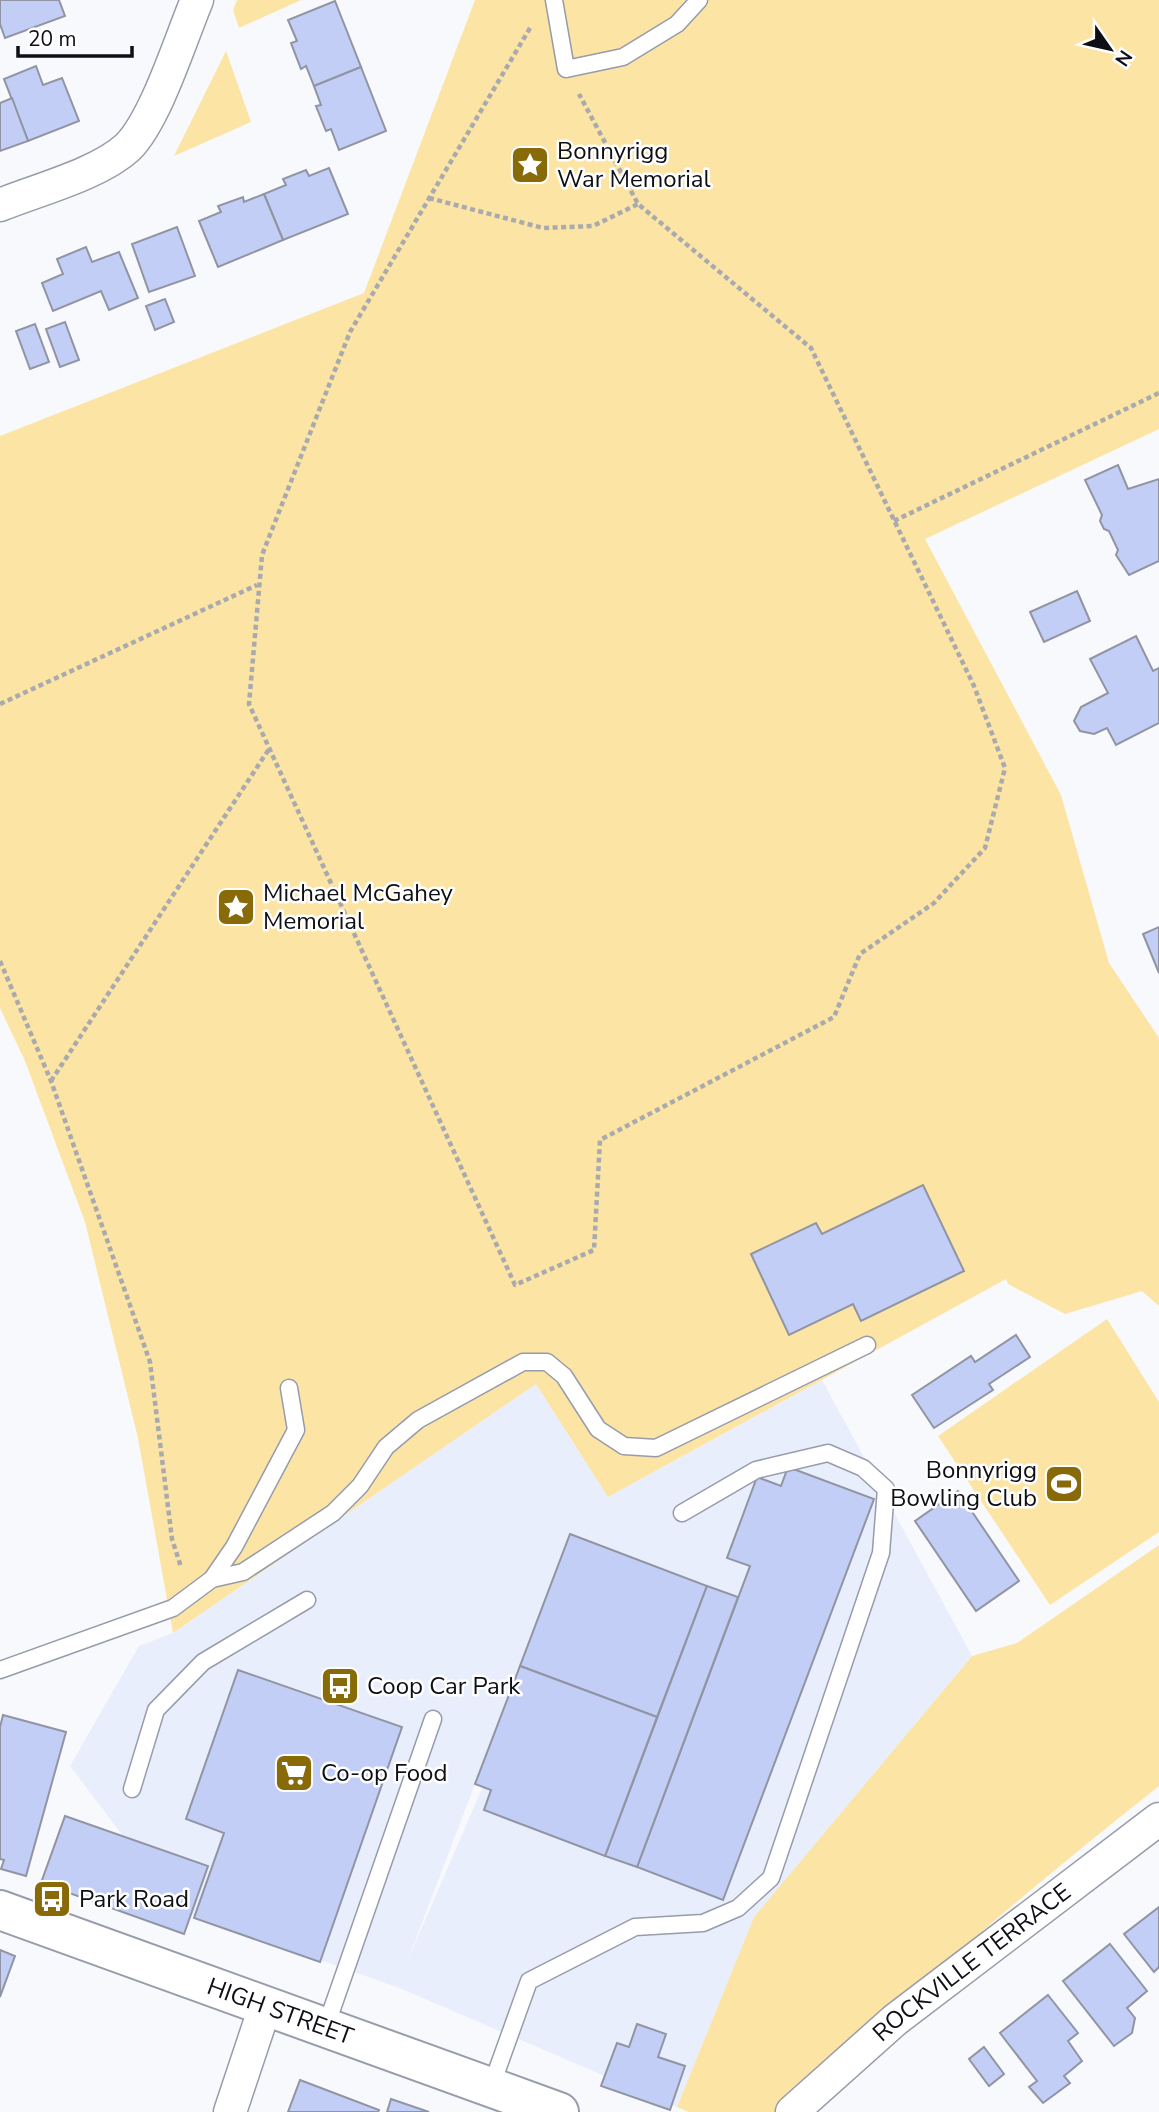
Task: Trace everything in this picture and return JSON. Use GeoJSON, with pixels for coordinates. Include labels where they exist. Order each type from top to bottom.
{"type":"FeatureCollection","features":[{"type":"Feature","properties":{"kind":"main road","name":"HIGH STREET"},"geometry":{"type":"LineString","coordinates":[[0,1910],[559,2112]]}},
{"type":"Feature","properties":{"kind":"street"},"geometry":{"type":"LineString","coordinates":[[0,205],[101,165],[128,146],[148,116],[197,0]]}},
{"type":"Feature","properties":{"kind":"street","name":"ROCKVILLE TERRACE"},"geometry":{"type":"LineString","coordinates":[[792,2112],[895,2020],[1159,1819]]}},
{"type":"Feature","properties":{"kind":"street"},"geometry":{"type":"LineString","coordinates":[[230,2112],[265,2007]]}},
{"type":"Feature","properties":{"kind":"lane"},"geometry":{"type":"LineString","coordinates":[[554,0],[566,69],[623,57],[677,24],[699,0]]}},
{"type":"Feature","properties":{"kind":"lane"},"geometry":{"type":"LineString","coordinates":[[212,1579],[243,1572],[333,1513],[360,1486],[386,1447],[418,1420],[523,1362],[547,1362],[564,1376],[598,1429],[624,1446],[656,1448],[867,1345]]}},
{"type":"Feature","properties":{"kind":"lane"},"geometry":{"type":"LineString","coordinates":[[0,1670],[173,1608],[212,1579],[234,1547],[296,1430],[289,1388]]}},
{"type":"Feature","properties":{"kind":"lane"},"geometry":{"type":"LineString","coordinates":[[490,2089],[529,1981],[635,1927],[703,1923],[738,1908],[771,1878],[881,1553],[886,1489],[863,1468],[828,1452],[756,1469],[682,1513]]}},
{"type":"Feature","properties":{"kind":"lane"},"geometry":{"type":"LineString","coordinates":[[132,1789],[156,1710],[203,1662],[307,1600]]}},
{"type":"Feature","properties":{"kind":"lane"},"geometry":{"type":"LineString","coordinates":[[325,2029],[433,1719]]}},
{"type":"Feature","properties":{"kind":"path"},"geometry":{"type":"LineString","coordinates":[[533,23],[350,332],[262,555],[249,704],[515,1285],[594,1250],[600,1140],[834,1017],[860,954],[934,904],[985,848],[1005,768],[974,686],[811,348],[638,204],[566,69]]}},
{"type":"Feature","properties":{"kind":"path"},"geometry":{"type":"LineString","coordinates":[[429,198],[543,228],[593,226],[638,204]]}},
{"type":"Feature","properties":{"kind":"path"},"geometry":{"type":"LineString","coordinates":[[894,521],[1159,393]]}},
{"type":"Feature","properties":{"kind":"path"},"geometry":{"type":"LineString","coordinates":[[0,704],[258,584]]}},
{"type":"Feature","properties":{"kind":"path"},"geometry":{"type":"LineString","coordinates":[[51,1081],[269,748]]}},
{"type":"Feature","properties":{"kind":"path"},"geometry":{"type":"LineString","coordinates":[[0,961],[51,1081],[149,1363],[172,1539],[191,1594]]}},
{"type":"Feature","properties":{"kind":"shaded area"},"geometry":{"type":"Polygon","coordinates":[[[237,0],[301,0],[239,28],[233,10],[237,0]]]}},
{"type":"Feature","properties":{"kind":"shaded area"},"geometry":{"type":"Polygon","coordinates":[[[475,0],[1159,0],[1159,429],[925,539],[1061,795],[1109,963],[1159,1038],[1159,1306],[1142,1291],[1065,1314],[1008,1284],[1006,1279],[608,1497],[536,1384],[173,1633],[138,1438],[85,1222],[25,1061],[0,1008],[0,436],[364,293],[475,0]]]}},
{"type":"Feature","properties":{"kind":"shaded area"},"geometry":{"type":"Polygon","coordinates":[[[226,51],[251,122],[174,156],[226,51]]]}},
{"type":"Feature","properties":{"kind":"shaded area","name":"Bonnyrigg Bowling Club"},"geometry":{"type":"Polygon","coordinates":[[[1107,1319],[1159,1402],[1159,1532],[1050,1605],[938,1436],[1107,1319]]]}},
{"type":"Feature","properties":{"kind":"shaded area"},"geometry":{"type":"Polygon","coordinates":[[[822,1380],[972,1656],[754,1917],[677,2107],[397,1987],[180,1911],[70,1766],[139,1646],[173,1633],[536,1384],[608,1497],[822,1380]],[[592,1533],[475,1784],[407,1962],[592,1533]]]}},
{"type":"Feature","properties":{"kind":"shaded area"},"geometry":{"type":"Polygon","coordinates":[[[1159,1545],[1159,1786],[967,1944],[782,2112],[689,2112],[677,2107],[754,1917],[972,1656],[1017,1643],[1159,1545]]]}},
{"type":"Feature","properties":{"kind":"building"},"geometry":{"type":"Polygon","coordinates":[[[0,0],[59,0],[65,16],[5,38],[0,24],[0,0]]]}},
{"type":"Feature","properties":{"kind":"building"},"geometry":{"type":"Polygon","coordinates":[[[335,1],[361,67],[314,86],[306,66],[301,69],[291,43],[297,41],[288,20],[335,1]]]}},
{"type":"Feature","properties":{"kind":"building"},"geometry":{"type":"Polygon","coordinates":[[[36,66],[43,85],[62,78],[79,121],[28,141],[4,79],[36,66]]]}},
{"type":"Feature","properties":{"kind":"building"},"geometry":{"type":"Polygon","coordinates":[[[361,67],[386,131],[339,150],[331,129],[326,131],[316,106],[321,105],[314,86],[361,67]]]}},
{"type":"Feature","properties":{"kind":"building"},"geometry":{"type":"Polygon","coordinates":[[[12,98],[28,141],[0,151],[0,103],[12,98]]]}},
{"type":"Feature","properties":{"kind":"building"},"geometry":{"type":"Polygon","coordinates":[[[329,168],[348,214],[283,240],[264,194],[286,185],[283,179],[306,170],[309,176],[329,168]]]}},
{"type":"Feature","properties":{"kind":"building"},"geometry":{"type":"Polygon","coordinates":[[[264,194],[283,240],[218,267],[199,221],[221,212],[218,206],[243,197],[244,202],[264,194]]]}},
{"type":"Feature","properties":{"kind":"building"},"geometry":{"type":"Polygon","coordinates":[[[177,227],[195,276],[149,292],[132,244],[177,227]]]}},
{"type":"Feature","properties":{"kind":"building"},"geometry":{"type":"Polygon","coordinates":[[[86,247],[92,262],[119,252],[138,298],[109,310],[101,291],[53,311],[42,283],[63,274],[57,259],[86,247]]]}},
{"type":"Feature","properties":{"kind":"building"},"geometry":{"type":"Polygon","coordinates":[[[165,299],[174,322],[155,330],[146,306],[165,299]]]}},
{"type":"Feature","properties":{"kind":"building"},"geometry":{"type":"Polygon","coordinates":[[[65,322],[79,360],[60,367],[46,329],[65,322]]]}},
{"type":"Feature","properties":{"kind":"building"},"geometry":{"type":"Polygon","coordinates":[[[35,324],[49,362],[30,369],[16,331],[35,324]]]}},
{"type":"Feature","properties":{"kind":"building"},"geometry":{"type":"Polygon","coordinates":[[[1118,465],[1128,489],[1159,479],[1159,561],[1129,575],[1116,555],[1118,550],[1109,531],[1104,529],[1100,521],[1102,515],[1085,480],[1118,465]]]}},
{"type":"Feature","properties":{"kind":"building"},"geometry":{"type":"Polygon","coordinates":[[[1077,591],[1090,621],[1044,642],[1030,612],[1077,591]]]}},
{"type":"Feature","properties":{"kind":"building"},"geometry":{"type":"Polygon","coordinates":[[[1136,636],[1153,671],[1159,668],[1159,723],[1116,745],[1107,728],[1094,734],[1080,731],[1074,721],[1081,707],[1108,693],[1090,659],[1136,636]]]}},
{"type":"Feature","properties":{"kind":"building"},"geometry":{"type":"Polygon","coordinates":[[[1159,927],[1159,973],[1143,934],[1159,927]]]}},
{"type":"Feature","properties":{"kind":"building"},"geometry":{"type":"Polygon","coordinates":[[[923,1185],[964,1271],[861,1321],[853,1304],[789,1335],[751,1254],[816,1223],[822,1234],[923,1185]]]}},
{"type":"Feature","properties":{"kind":"building"},"geometry":{"type":"Polygon","coordinates":[[[1016,1335],[1030,1357],[989,1384],[993,1390],[934,1428],[912,1395],[971,1356],[975,1362],[1016,1335]]]}},
{"type":"Feature","properties":{"kind":"building"},"geometry":{"type":"Polygon","coordinates":[[[788,1467],[874,1499],[723,1900],[637,1867],[750,1566],[727,1558],[757,1477],[781,1486],[788,1467]]]}},
{"type":"Feature","properties":{"kind":"building"},"geometry":{"type":"Polygon","coordinates":[[[958,1491],[1019,1581],[976,1611],[915,1521],[958,1491]]]}},
{"type":"Feature","properties":{"kind":"building"},"geometry":{"type":"Polygon","coordinates":[[[570,1534],[707,1586],[657,1717],[520,1666],[570,1534]]]}},
{"type":"Feature","properties":{"kind":"building"},"geometry":{"type":"Polygon","coordinates":[[[707,1586],[738,1597],[637,1867],[605,1856],[707,1586]]]}},
{"type":"Feature","properties":{"kind":"building"},"geometry":{"type":"Polygon","coordinates":[[[520,1666],[657,1717],[605,1856],[484,1810],[491,1790],[475,1784],[520,1666]]]}},
{"type":"Feature","properties":{"kind":"building","name":"Co-op Food"},"geometry":{"type":"Polygon","coordinates":[[[238,1670],[402,1727],[320,1962],[194,1918],[224,1833],[186,1819],[238,1670]]]}},
{"type":"Feature","properties":{"kind":"building"},"geometry":{"type":"Polygon","coordinates":[[[3,1715],[66,1732],[26,1876],[1,1869],[4,1860],[0,1859],[0,1727],[3,1715]]]}},
{"type":"Feature","properties":{"kind":"building"},"geometry":{"type":"Polygon","coordinates":[[[65,1816],[208,1866],[184,1934],[41,1883],[65,1816]]]}},
{"type":"Feature","properties":{"kind":"building"},"geometry":{"type":"Polygon","coordinates":[[[1159,1907],[1159,1967],[1154,1972],[1124,1934],[1159,1907]]]}},
{"type":"Feature","properties":{"kind":"building"},"geometry":{"type":"Polygon","coordinates":[[[1110,1944],[1147,1991],[1127,2008],[1135,2018],[1132,2033],[1114,2046],[1063,1981],[1110,1944]]]}},
{"type":"Feature","properties":{"kind":"building"},"geometry":{"type":"Polygon","coordinates":[[[0,1950],[15,1956],[0,1997],[0,1950]]]}},
{"type":"Feature","properties":{"kind":"building"},"geometry":{"type":"Polygon","coordinates":[[[1048,1995],[1078,2033],[1068,2041],[1082,2061],[1064,2076],[1070,2083],[1043,2103],[1029,2087],[1037,2081],[1000,2033],[1048,1995]]]}},
{"type":"Feature","properties":{"kind":"building"},"geometry":{"type":"Polygon","coordinates":[[[637,2024],[666,2034],[658,2057],[685,2066],[670,2110],[601,2086],[617,2043],[629,2047],[637,2024]]]}},
{"type":"Feature","properties":{"kind":"building"},"geometry":{"type":"Polygon","coordinates":[[[984,2047],[1004,2074],[989,2086],[969,2059],[984,2047]]]}},
{"type":"Feature","properties":{"kind":"building"},"geometry":{"type":"Polygon","coordinates":[[[300,2080],[379,2110],[288,2112],[300,2080]]]}},
{"type":"Feature","properties":{"kind":"building"},"geometry":{"type":"Polygon","coordinates":[[[391,2099],[429,2112],[387,2112],[391,2099]]]}},
{"type":"Feature","properties":{"kind":"place","name":"Bonnyrigg War Memorial"},"geometry":{"type":"Point","coordinates":[530,165]}},
{"type":"Feature","properties":{"kind":"place","name":"Michael McGahey Memorial"},"geometry":{"type":"Point","coordinates":[236,907]}},
{"type":"Feature","properties":{"kind":"place","name":"Bonnyrigg Bowling Club"},"geometry":{"type":"Point","coordinates":[1064,1484]}},
{"type":"Feature","properties":{"kind":"place","name":"Coop Car Park"},"geometry":{"type":"Point","coordinates":[340,1686]}},
{"type":"Feature","properties":{"kind":"place","name":"Co-op Food"},"geometry":{"type":"Point","coordinates":[294,1773]}},
{"type":"Feature","properties":{"kind":"place","name":"Park Road"},"geometry":{"type":"Point","coordinates":[52,1899]}}]}
